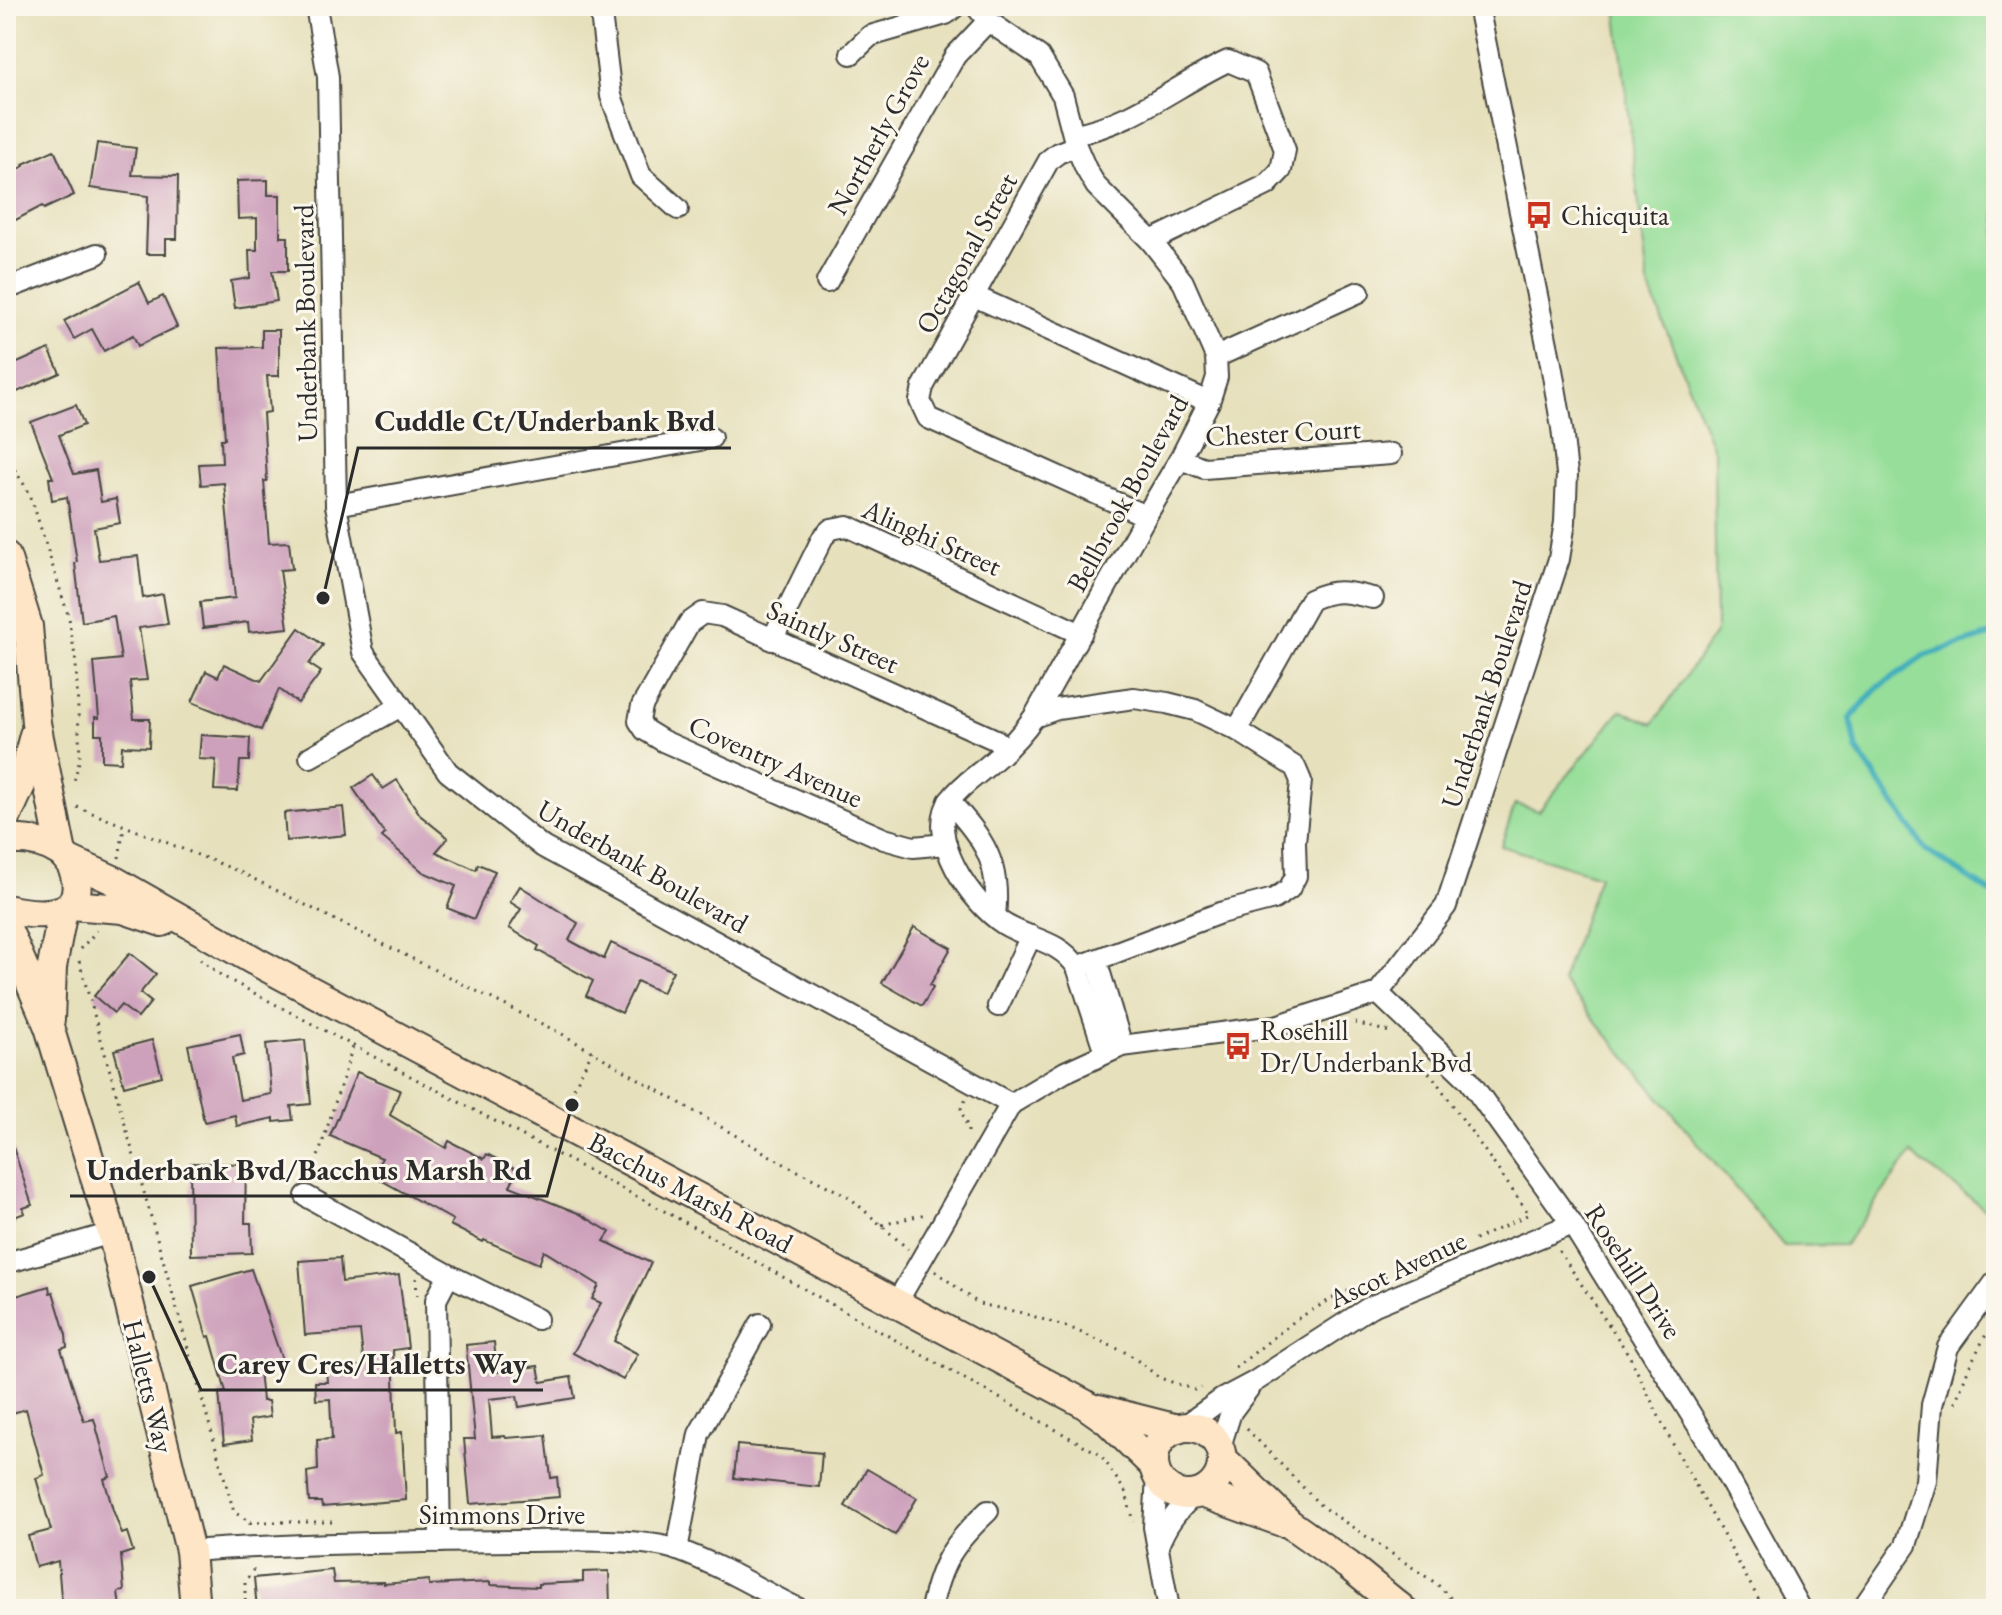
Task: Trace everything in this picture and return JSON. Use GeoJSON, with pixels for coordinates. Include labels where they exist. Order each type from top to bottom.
{"type":"FeatureCollection","features":[{"type":"Feature","properties":{"kind":"main road"},"geometry":{"type":"LineString","coordinates":[[6,556],[28,626],[36,723],[60,792],[65,856]]}},
{"type":"Feature","properties":{"kind":"main road"},"geometry":{"type":"LineString","coordinates":[[6,818],[21,785],[36,723]]}},
{"type":"Feature","properties":{"kind":"main road","name":"Bacchus Marsh Road"},"geometry":{"type":"LineString","coordinates":[[6,840],[37,842],[111,879],[255,961],[1083,1403],[1107,1420],[1155,1471]]}},
{"type":"Feature","properties":{"kind":"main road","name":"Halletts Way"},"geometry":{"type":"LineString","coordinates":[[49,1027],[52,967],[66,907],[76,895],[74,871],[65,856]]}},
{"type":"Feature","properties":{"kind":"main road","name":"Bacchus Marsh Road"},"geometry":{"type":"LineString","coordinates":[[6,909],[23,913],[66,907],[123,909],[148,916],[255,961]]}},
{"type":"Feature","properties":{"kind":"main road","name":"Halletts Way"},"geometry":{"type":"LineString","coordinates":[[6,926],[49,1027],[112,1233],[190,1551],[195,1609]]}},
{"type":"Feature","properties":{"kind":"main road","name":"Bacchus Marsh Road"},"geometry":{"type":"LineString","coordinates":[[1083,1403],[1117,1415],[1181,1428]]}},
{"type":"Feature","properties":{"kind":"main road"},"geometry":{"type":"LineString","coordinates":[[1290,1524],[1198,1494],[1183,1496],[1172,1492],[1155,1471],[1155,1454],[1159,1443],[1167,1434],[1181,1428],[1205,1431],[1290,1524],[1348,1565],[1402,1609]]}},
{"type":"Feature","properties":{"kind":"main road"},"geometry":{"type":"LineString","coordinates":[[1198,1494],[1218,1479],[1222,1453]]}},
{"type":"Feature","properties":{"kind":"street","name":"Underbank Boulevard"},"geometry":{"type":"LineString","coordinates":[[316,6],[328,77],[336,505],[363,652],[448,772],[543,847],[1011,1104]]}},
{"type":"Feature","properties":{"kind":"street"},"geometry":{"type":"LineString","coordinates":[[600,6],[611,96],[641,176],[678,209]]}},
{"type":"Feature","properties":{"kind":"street"},"geometry":{"type":"LineString","coordinates":[[851,54],[870,36],[946,14],[956,6]]}},
{"type":"Feature","properties":{"kind":"street","name":"Underbank Boulevard"},"geometry":{"type":"LineString","coordinates":[[1378,993],[1446,906],[1559,559],[1565,522],[1567,474],[1554,377],[1478,6]]}},
{"type":"Feature","properties":{"kind":"street"},"geometry":{"type":"LineString","coordinates":[[982,14],[1039,56],[1063,96],[1076,140],[1096,186],[1151,241],[1183,282],[1216,357],[1359,292]]}},
{"type":"Feature","properties":{"kind":"street","name":"Northerly Grove"},"geometry":{"type":"LineString","coordinates":[[827,282],[982,14]]}},
{"type":"Feature","properties":{"kind":"street","name":"Octagonal Street"},"geometry":{"type":"LineString","coordinates":[[1146,516],[928,418],[920,401],[923,387],[1049,160],[1076,140],[1157,102],[1204,72],[1228,61],[1256,73],[1285,150],[1281,170],[1267,185],[1151,241]]}},
{"type":"Feature","properties":{"kind":"street"},"geometry":{"type":"LineString","coordinates":[[6,289],[97,254]]}},
{"type":"Feature","properties":{"kind":"street"},"geometry":{"type":"LineString","coordinates":[[974,296],[1209,402]]}},
{"type":"Feature","properties":{"kind":"street","name":"Bellbrook Boulevard"},"geometry":{"type":"LineString","coordinates":[[949,801],[1007,749],[1034,717],[1209,402],[1217,377],[1216,357]]}},
{"type":"Feature","properties":{"kind":"street"},"geometry":{"type":"LineString","coordinates":[[336,505],[711,438]]}},
{"type":"Feature","properties":{"kind":"street","name":"Chester Court"},"geometry":{"type":"LineString","coordinates":[[1180,459],[1204,468],[1391,454]]}},
{"type":"Feature","properties":{"kind":"street","name":"Alinghi Street"},"geometry":{"type":"LineString","coordinates":[[772,640],[823,537],[831,529],[847,526],[1081,634]]}},
{"type":"Feature","properties":{"kind":"street"},"geometry":{"type":"LineString","coordinates":[[1237,730],[1310,600],[1324,593],[1344,591],[1373,598]]}},
{"type":"Feature","properties":{"kind":"street","name":"Saintly Street"},"geometry":{"type":"LineString","coordinates":[[658,674],[689,623],[703,613],[722,616],[996,740],[1007,749]]}},
{"type":"Feature","properties":{"kind":"street","name":"Coventry Avenue"},"geometry":{"type":"LineString","coordinates":[[658,674],[642,706],[639,721],[645,730],[663,741],[884,839],[913,847],[946,844]]}},
{"type":"Feature","properties":{"kind":"street"},"geometry":{"type":"LineString","coordinates":[[1034,717],[1057,709],[1134,698],[1195,710],[1237,730],[1295,767],[1301,781],[1295,842],[1296,876],[1289,889],[1274,899],[1220,913],[1086,963]]}},
{"type":"Feature","properties":{"kind":"street"},"geometry":{"type":"LineString","coordinates":[[310,757],[401,706]]}},
{"type":"Feature","properties":{"kind":"street"},"geometry":{"type":"LineString","coordinates":[[949,801],[942,824],[946,844],[971,894],[1004,924],[1053,944],[1086,963],[1113,1049]]}},
{"type":"Feature","properties":{"kind":"street"},"geometry":{"type":"LineString","coordinates":[[949,801],[976,831],[994,872],[998,887],[995,916]]}},
{"type":"Feature","properties":{"kind":"street"},"geometry":{"type":"LineString","coordinates":[[998,1006],[1031,936]]}},
{"type":"Feature","properties":{"kind":"street"},"geometry":{"type":"LineString","coordinates":[[897,1302],[1011,1104],[1113,1049],[1276,1026],[1378,993]]}},
{"type":"Feature","properties":{"kind":"street","name":"Rosehill Drive"},"geometry":{"type":"LineString","coordinates":[[1378,993],[1468,1079],[1572,1224],[1710,1445],[1801,1609]]}},
{"type":"Feature","properties":{"kind":"street"},"geometry":{"type":"LineString","coordinates":[[306,1196],[449,1275],[537,1319]]}},
{"type":"Feature","properties":{"kind":"street","name":"Ascot Avenue"},"geometry":{"type":"LineString","coordinates":[[1226,1405],[1254,1382],[1370,1307],[1572,1224]]}},
{"type":"Feature","properties":{"kind":"street"},"geometry":{"type":"LineString","coordinates":[[6,1263],[112,1233]]}},
{"type":"Feature","properties":{"kind":"street"},"geometry":{"type":"LineString","coordinates":[[440,1542],[436,1300],[449,1275]]}},
{"type":"Feature","properties":{"kind":"street"},"geometry":{"type":"LineString","coordinates":[[1862,1609],[1906,1545],[1926,1481],[1932,1405],[1948,1347],[1996,1281]]}},
{"type":"Feature","properties":{"kind":"street"},"geometry":{"type":"LineString","coordinates":[[677,1550],[699,1434],[760,1324]]}},
{"type":"Feature","properties":{"kind":"street"},"geometry":{"type":"LineString","coordinates":[[1181,1428],[1226,1405]]}},
{"type":"Feature","properties":{"kind":"street"},"geometry":{"type":"LineString","coordinates":[[1222,1453],[1226,1405]]}},
{"type":"Feature","properties":{"kind":"street"},"geometry":{"type":"LineString","coordinates":[[1155,1471],[1158,1547],[1169,1609]]}},
{"type":"Feature","properties":{"kind":"street"},"geometry":{"type":"LineString","coordinates":[[1158,1547],[1171,1520],[1198,1494]]}},
{"type":"Feature","properties":{"kind":"street"},"geometry":{"type":"LineString","coordinates":[[931,1609],[946,1560],[960,1537],[988,1511]]}},
{"type":"Feature","properties":{"kind":"street","name":"Simmons Drive"},"geometry":{"type":"LineString","coordinates":[[190,1551],[250,1546],[440,1542],[581,1541],[651,1545],[677,1550],[799,1609]]}},
{"type":"Feature","properties":{"kind":"path"},"geometry":{"type":"LineString","coordinates":[[6,8],[22,6]]}},
{"type":"Feature","properties":{"kind":"path"},"geometry":{"type":"LineString","coordinates":[[6,456],[30,494],[69,618],[76,663],[80,758],[60,792],[238,871],[592,1051],[786,1165],[849,1197],[921,1261],[979,1304],[1023,1313],[1073,1329],[1129,1354],[1160,1378],[1195,1390],[1213,1385],[1226,1405],[1321,1506],[1437,1584],[1461,1609]]}},
{"type":"Feature","properties":{"kind":"path"},"geometry":{"type":"LineString","coordinates":[[77,953],[234,1512],[250,1522],[253,1570],[245,1582],[245,1609]]}},
{"type":"Feature","properties":{"kind":"path"},"geometry":{"type":"LineString","coordinates":[[199,958],[222,976],[681,1220],[1101,1455],[1126,1493],[1135,1534]]}},
{"type":"Feature","properties":{"kind":"path"},"geometry":{"type":"LineString","coordinates":[[1346,1004],[1356,1025],[1390,1032]]}},
{"type":"Feature","properties":{"kind":"path"},"geometry":{"type":"LineString","coordinates":[[306,1196],[353,1046]]}},
{"type":"Feature","properties":{"kind":"path"},"geometry":{"type":"LineString","coordinates":[[559,1122],[592,1051]]}},
{"type":"Feature","properties":{"kind":"path"},"geometry":{"type":"LineString","coordinates":[[1411,1055],[1433,1077],[1529,1214],[1546,1233],[1629,1355],[1668,1435],[1764,1609]]}},
{"type":"Feature","properties":{"kind":"path"},"geometry":{"type":"LineString","coordinates":[[968,1143],[968,1129],[961,1109],[971,1083]]}},
{"type":"Feature","properties":{"kind":"path"},"geometry":{"type":"LineString","coordinates":[[882,1225],[925,1214]]}},
{"type":"Feature","properties":{"kind":"path"},"geometry":{"type":"LineString","coordinates":[[1461,1247],[1529,1214]]}},
{"type":"Feature","properties":{"kind":"path"},"geometry":{"type":"LineString","coordinates":[[1234,1369],[1297,1319],[1338,1295],[1392,1275]]}},
{"type":"Feature","properties":{"kind":"green space"},"geometry":{"type":"Polygon","coordinates":[[[1616,6],[1996,6],[1996,1217],[1911,1154],[1844,1245],[1784,1246],[1562,981],[1599,876],[1501,846],[1515,804],[1539,811],[1621,710],[1653,724],[1716,632],[1714,452],[1648,283],[1616,6]]]}},
{"type":"Feature","properties":{"kind":"building"},"geometry":{"type":"Polygon","coordinates":[[[97,143],[136,148],[132,175],[178,176],[177,239],[166,239],[166,254],[146,254],[148,196],[90,188],[97,143]]]}},
{"type":"Feature","properties":{"kind":"building"},"geometry":{"type":"Polygon","coordinates":[[[54,150],[74,195],[44,209],[42,206],[6,225],[6,177],[23,164],[54,150]]]}},
{"type":"Feature","properties":{"kind":"building"},"geometry":{"type":"Polygon","coordinates":[[[268,180],[268,195],[280,195],[280,237],[288,237],[288,271],[272,271],[277,301],[235,308],[231,281],[250,278],[249,250],[257,250],[257,218],[238,219],[237,181],[268,180]]]}},
{"type":"Feature","properties":{"kind":"building"},"geometry":{"type":"Polygon","coordinates":[[[139,282],[149,303],[163,296],[177,327],[138,346],[133,335],[104,351],[92,329],[74,339],[64,321],[139,282]]]}},
{"type":"Feature","properties":{"kind":"building"},"geometry":{"type":"Polygon","coordinates":[[[262,330],[279,330],[279,376],[267,376],[270,412],[263,413],[267,481],[264,481],[269,543],[289,542],[292,569],[280,570],[288,628],[249,632],[248,622],[203,628],[200,602],[235,598],[224,483],[201,485],[199,464],[222,463],[221,439],[225,439],[219,348],[262,347],[262,330]]]}},
{"type":"Feature","properties":{"kind":"building"},"geometry":{"type":"Polygon","coordinates":[[[49,349],[60,373],[6,397],[6,368],[49,349]]]}},
{"type":"Feature","properties":{"kind":"building"},"geometry":{"type":"Polygon","coordinates":[[[76,405],[84,425],[59,435],[74,474],[96,470],[101,502],[116,499],[120,523],[94,528],[99,560],[138,556],[143,598],[163,594],[168,624],[139,628],[147,680],[130,681],[134,719],[150,719],[149,747],[122,746],[121,762],[102,761],[102,734],[95,734],[95,717],[99,718],[94,662],[121,659],[114,616],[82,622],[67,497],[52,500],[49,478],[53,478],[31,422],[76,405]]]}},
{"type":"Feature","properties":{"kind":"building"},"geometry":{"type":"Polygon","coordinates":[[[299,628],[323,645],[309,664],[321,672],[298,703],[279,689],[261,730],[192,702],[206,671],[218,677],[224,664],[261,681],[299,628]]]}},
{"type":"Feature","properties":{"kind":"building"},"geometry":{"type":"Polygon","coordinates":[[[201,735],[250,738],[249,761],[240,761],[238,791],[214,790],[216,760],[199,759],[201,735]]]}},
{"type":"Feature","properties":{"kind":"building"},"geometry":{"type":"Polygon","coordinates":[[[373,775],[383,789],[397,780],[421,816],[448,838],[436,852],[476,870],[478,864],[495,871],[474,919],[447,908],[456,886],[423,872],[382,837],[385,834],[353,788],[373,775]]]}},
{"type":"Feature","properties":{"kind":"building"},"geometry":{"type":"Polygon","coordinates":[[[343,807],[346,835],[286,841],[284,813],[343,807]]]}},
{"type":"Feature","properties":{"kind":"building"},"geometry":{"type":"Polygon","coordinates":[[[520,886],[578,923],[569,940],[604,959],[611,943],[673,971],[662,993],[637,981],[622,1013],[586,996],[593,981],[537,950],[539,946],[509,928],[521,909],[510,902],[520,886]]]}},
{"type":"Feature","properties":{"kind":"building"},"geometry":{"type":"Polygon","coordinates":[[[914,927],[951,948],[922,1006],[882,983],[914,927]]]}},
{"type":"Feature","properties":{"kind":"building"},"geometry":{"type":"Polygon","coordinates":[[[130,953],[156,974],[140,993],[151,1002],[138,1018],[121,1005],[114,1013],[94,996],[130,953]]]}},
{"type":"Feature","properties":{"kind":"building"},"geometry":{"type":"Polygon","coordinates":[[[240,1034],[244,1055],[232,1058],[240,1100],[271,1094],[266,1044],[305,1040],[311,1104],[291,1106],[293,1120],[274,1122],[274,1118],[237,1126],[235,1115],[204,1122],[188,1045],[240,1034]]]}},
{"type":"Feature","properties":{"kind":"building"},"geometry":{"type":"Polygon","coordinates":[[[152,1040],[162,1076],[124,1086],[114,1050],[152,1040]]]}},
{"type":"Feature","properties":{"kind":"building"},"geometry":{"type":"Polygon","coordinates":[[[357,1072],[400,1090],[390,1115],[446,1148],[449,1141],[484,1159],[487,1154],[518,1170],[510,1186],[578,1213],[610,1232],[604,1241],[651,1263],[614,1341],[638,1354],[623,1380],[573,1353],[601,1303],[592,1299],[599,1285],[544,1251],[539,1264],[450,1225],[453,1220],[372,1175],[382,1158],[330,1136],[357,1072]]]}},
{"type":"Feature","properties":{"kind":"building"},"geometry":{"type":"Polygon","coordinates":[[[10,1138],[32,1205],[23,1208],[25,1213],[6,1220],[6,1139],[10,1138]]]}},
{"type":"Feature","properties":{"kind":"building"},"geometry":{"type":"Polygon","coordinates":[[[190,1163],[246,1164],[245,1223],[251,1223],[252,1253],[191,1255],[190,1163]]]}},
{"type":"Feature","properties":{"kind":"building"},"geometry":{"type":"Polygon","coordinates":[[[340,1258],[342,1282],[399,1275],[408,1348],[393,1350],[396,1433],[402,1432],[406,1500],[322,1507],[321,1502],[309,1502],[307,1472],[318,1470],[317,1440],[332,1439],[330,1399],[316,1400],[315,1382],[327,1382],[326,1367],[364,1366],[360,1331],[305,1335],[299,1261],[340,1258]]]}},
{"type":"Feature","properties":{"kind":"building"},"geometry":{"type":"Polygon","coordinates":[[[251,1269],[283,1363],[259,1370],[262,1401],[268,1401],[270,1417],[250,1420],[252,1440],[224,1444],[219,1393],[226,1392],[192,1286],[251,1269]]]}},
{"type":"Feature","properties":{"kind":"building"},"geometry":{"type":"Polygon","coordinates":[[[49,1286],[66,1335],[67,1347],[61,1349],[76,1397],[84,1421],[94,1419],[110,1477],[104,1479],[113,1510],[122,1534],[127,1532],[133,1551],[121,1555],[124,1591],[118,1592],[120,1607],[62,1609],[58,1561],[36,1567],[28,1536],[51,1530],[36,1478],[44,1475],[26,1409],[6,1415],[6,1299],[49,1286]]]}},
{"type":"Feature","properties":{"kind":"building"},"geometry":{"type":"Polygon","coordinates":[[[494,1342],[497,1372],[538,1366],[541,1382],[571,1377],[575,1398],[519,1407],[517,1396],[489,1399],[492,1437],[546,1435],[551,1478],[557,1477],[559,1497],[470,1504],[464,1439],[475,1439],[466,1345],[494,1342]]]}},
{"type":"Feature","properties":{"kind":"building"},"geometry":{"type":"Polygon","coordinates":[[[737,1445],[822,1453],[819,1487],[734,1478],[737,1445]]]}},
{"type":"Feature","properties":{"kind":"building"},"geometry":{"type":"Polygon","coordinates":[[[867,1469],[917,1498],[895,1535],[845,1506],[867,1469]]]}},
{"type":"Feature","properties":{"kind":"building"},"geometry":{"type":"Polygon","coordinates":[[[332,1570],[334,1583],[384,1584],[429,1580],[429,1585],[490,1582],[490,1585],[538,1587],[538,1584],[583,1582],[583,1572],[609,1571],[610,1609],[257,1609],[254,1578],[332,1570]]]}},
{"type":"Feature","properties":{"kind":"waterway"},"geometry":{"type":"LineString","coordinates":[[1996,633],[1924,656],[1876,689],[1851,718],[1857,750],[1926,850],[1996,896]]}},
{"type":"Feature","properties":{"kind":"place","name":"Chicquita"},"geometry":{"type":"Point","coordinates":[1539,215]}},
{"type":"Feature","properties":{"kind":"place","name":"Cuddle Ct/Underbank Bvd"},"geometry":{"type":"Point","coordinates":[323,598]}},
{"type":"Feature","properties":{"kind":"place","name":"Rosehill Dr/Underbank Bvd"},"geometry":{"type":"Point","coordinates":[1238,1046]}},
{"type":"Feature","properties":{"kind":"place","name":"Underbank Bvd/Bacchus Marsh Rd"},"geometry":{"type":"Point","coordinates":[572,1105]}},
{"type":"Feature","properties":{"kind":"place","name":"Carey Cres/Halletts Way"},"geometry":{"type":"Point","coordinates":[149,1277]}}]}
